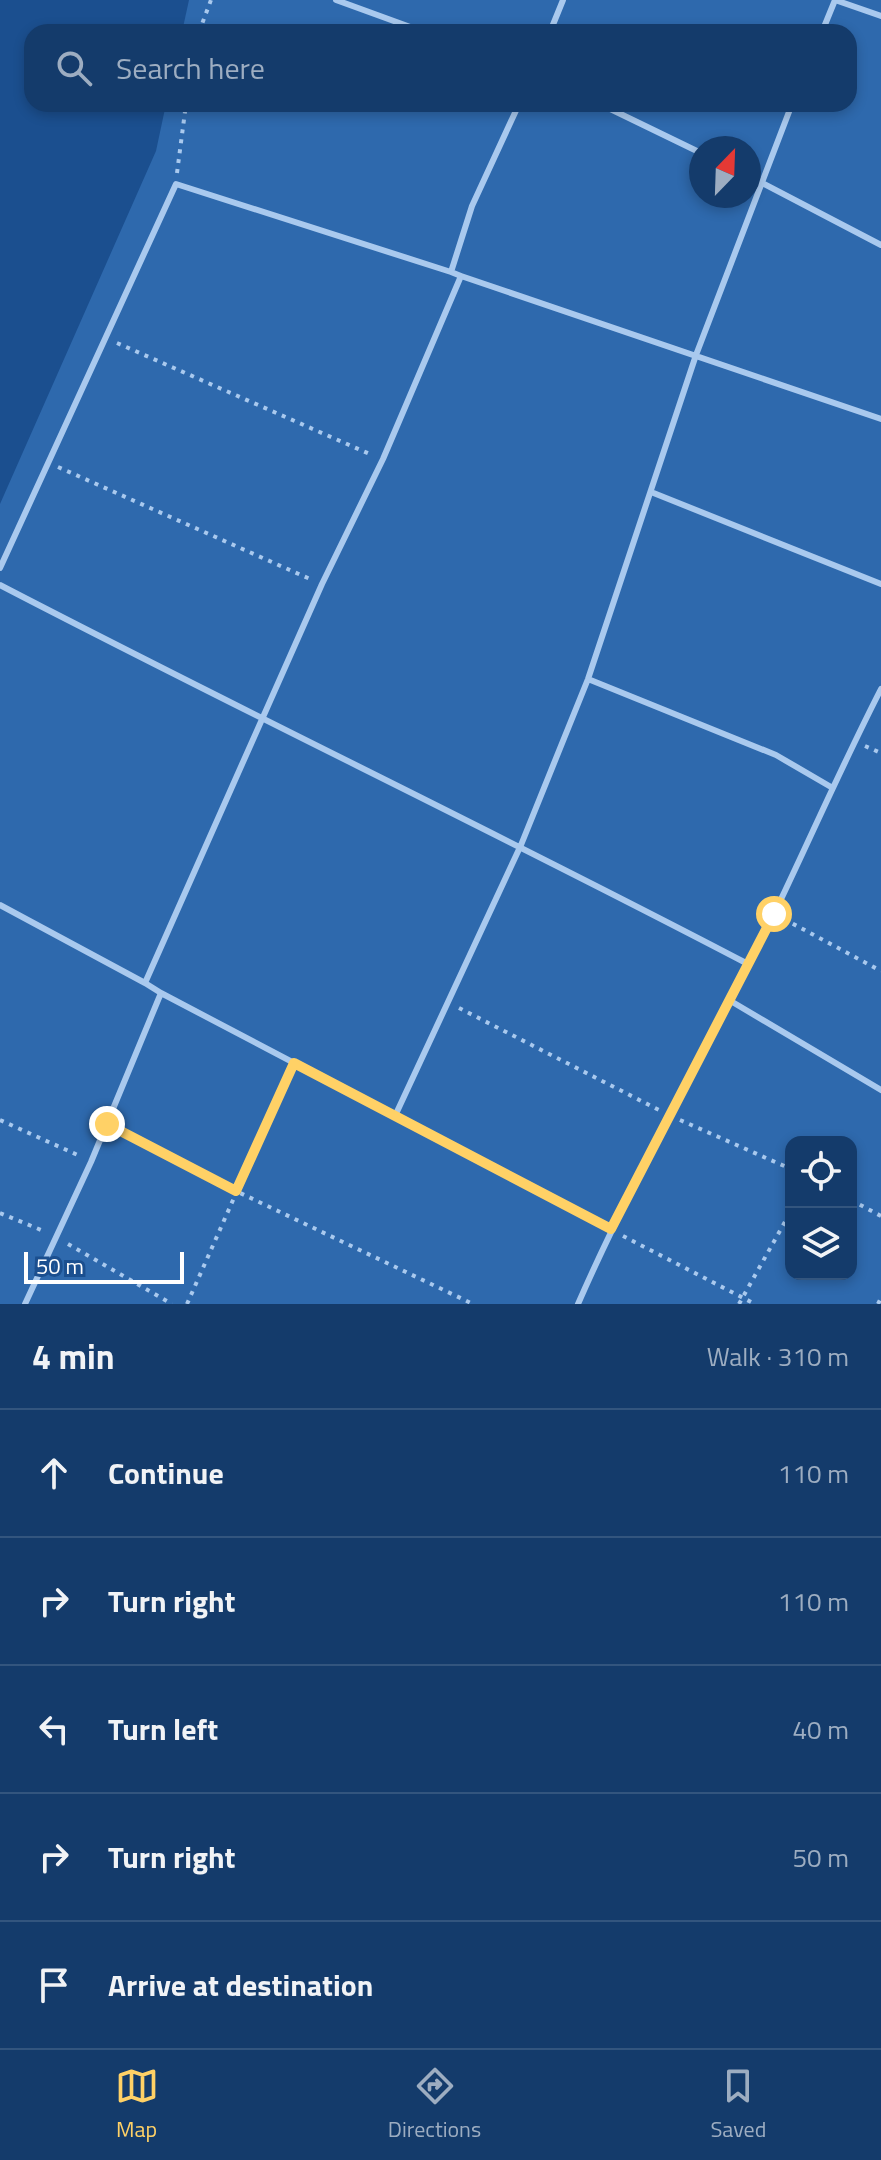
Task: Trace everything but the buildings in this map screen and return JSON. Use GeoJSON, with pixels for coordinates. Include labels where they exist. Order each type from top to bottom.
{"type":"FeatureCollection","features":[{"type":"Feature","properties":{"kind":"lane"},"geometry":{"type":"LineString","coordinates":[[336,0],[402,24]]}},
{"type":"Feature","properties":{"kind":"lane"},"geometry":{"type":"LineString","coordinates":[[553,24],[563,0]]}},
{"type":"Feature","properties":{"kind":"lane"},"geometry":{"type":"LineString","coordinates":[[825,24],[835,0],[881,16]]}},
{"type":"Feature","properties":{"kind":"lane"},"geometry":{"type":"LineString","coordinates":[[451,272],[472,206],[515,112]]}},
{"type":"Feature","properties":{"kind":"lane"},"geometry":{"type":"LineString","coordinates":[[616,112],[689,147]]}},
{"type":"Feature","properties":{"kind":"lane"},"geometry":{"type":"LineString","coordinates":[[761,180],[789,112]]}},
{"type":"Feature","properties":{"kind":"lane"},"geometry":{"type":"LineString","coordinates":[[761,183],[881,245]]}},
{"type":"Feature","properties":{"kind":"lane"},"geometry":{"type":"LineString","coordinates":[[0,568],[176,184],[451,272],[881,419]]}},
{"type":"Feature","properties":{"kind":"lane"},"geometry":{"type":"LineString","coordinates":[[0,905],[395,1116],[521,845],[588,679],[696,355],[750,208]]}},
{"type":"Feature","properties":{"kind":"lane"},"geometry":{"type":"LineString","coordinates":[[145,983],[322,584],[383,459],[461,276]]}},
{"type":"Feature","properties":{"kind":"lane"},"geometry":{"type":"LineString","coordinates":[[651,492],[881,584]]}},
{"type":"Feature","properties":{"kind":"lane"},"geometry":{"type":"LineString","coordinates":[[0,585],[262,721],[521,845],[748,964]]}},
{"type":"Feature","properties":{"kind":"lane"},"geometry":{"type":"LineString","coordinates":[[588,679],[776,755],[831,787]]}},
{"type":"Feature","properties":{"kind":"lane"},"geometry":{"type":"LineString","coordinates":[[578,1304],[611,1229],[774,914],[831,787],[881,689]]}},
{"type":"Feature","properties":{"kind":"lane"},"geometry":{"type":"LineString","coordinates":[[25,1304],[91,1162],[161,993]]}},
{"type":"Feature","properties":{"kind":"lane"},"geometry":{"type":"LineString","coordinates":[[729,1000],[881,1090]]}},
{"type":"Feature","properties":{"kind":"path"},"geometry":{"type":"LineString","coordinates":[[202,24],[211,0]]}},
{"type":"Feature","properties":{"kind":"path"},"geometry":{"type":"LineString","coordinates":[[176,184],[185,112]]}},
{"type":"Feature","properties":{"kind":"path"},"geometry":{"type":"LineString","coordinates":[[107,338],[383,459]]}},
{"type":"Feature","properties":{"kind":"path"},"geometry":{"type":"LineString","coordinates":[[49,463],[322,584]]}},
{"type":"Feature","properties":{"kind":"path"},"geometry":{"type":"LineString","coordinates":[[774,914],[881,971]]}},
{"type":"Feature","properties":{"kind":"path"},"geometry":{"type":"LineString","coordinates":[[448,1002],[671,1116],[785,1166]]}},
{"type":"Feature","properties":{"kind":"path"},"geometry":{"type":"LineString","coordinates":[[187,1304],[294,1063]]}},
{"type":"Feature","properties":{"kind":"path"},"geometry":{"type":"LineString","coordinates":[[395,1116],[755,1304]]}},
{"type":"Feature","properties":{"kind":"path"},"geometry":{"type":"LineString","coordinates":[[0,1120],[91,1162]]}},
{"type":"Feature","properties":{"kind":"path"},"geometry":{"type":"LineString","coordinates":[[107,1124],[236,1191],[473,1304]]}},
{"type":"Feature","properties":{"kind":"path"},"geometry":{"type":"LineString","coordinates":[[857,1203],[881,1216]]}},
{"type":"Feature","properties":{"kind":"path"},"geometry":{"type":"LineString","coordinates":[[0,1213],[56,1237],[172,1304]]}},
{"type":"Feature","properties":{"kind":"path"},"geometry":{"type":"LineString","coordinates":[[739,1304],[785,1222]]}},
{"type":"Feature","properties":{"kind":"path"},"geometry":{"type":"LineString","coordinates":[[878,1304],[881,1298]]}},
{"type":"Feature","properties":{"kind":"shaded area"},"geometry":{"type":"Polygon","coordinates":[[[189,0],[881,0],[881,1304],[0,1304],[0,504],[156,151],[164,112],[857,112],[857,24],[184,24],[189,0]]]}},
{"type":"Feature","properties":{"kind":"route"},"geometry":{"type":"LineString","coordinates":[[107,1124],[236,1191],[294,1063],[611,1229],[774,914]]}}]}
